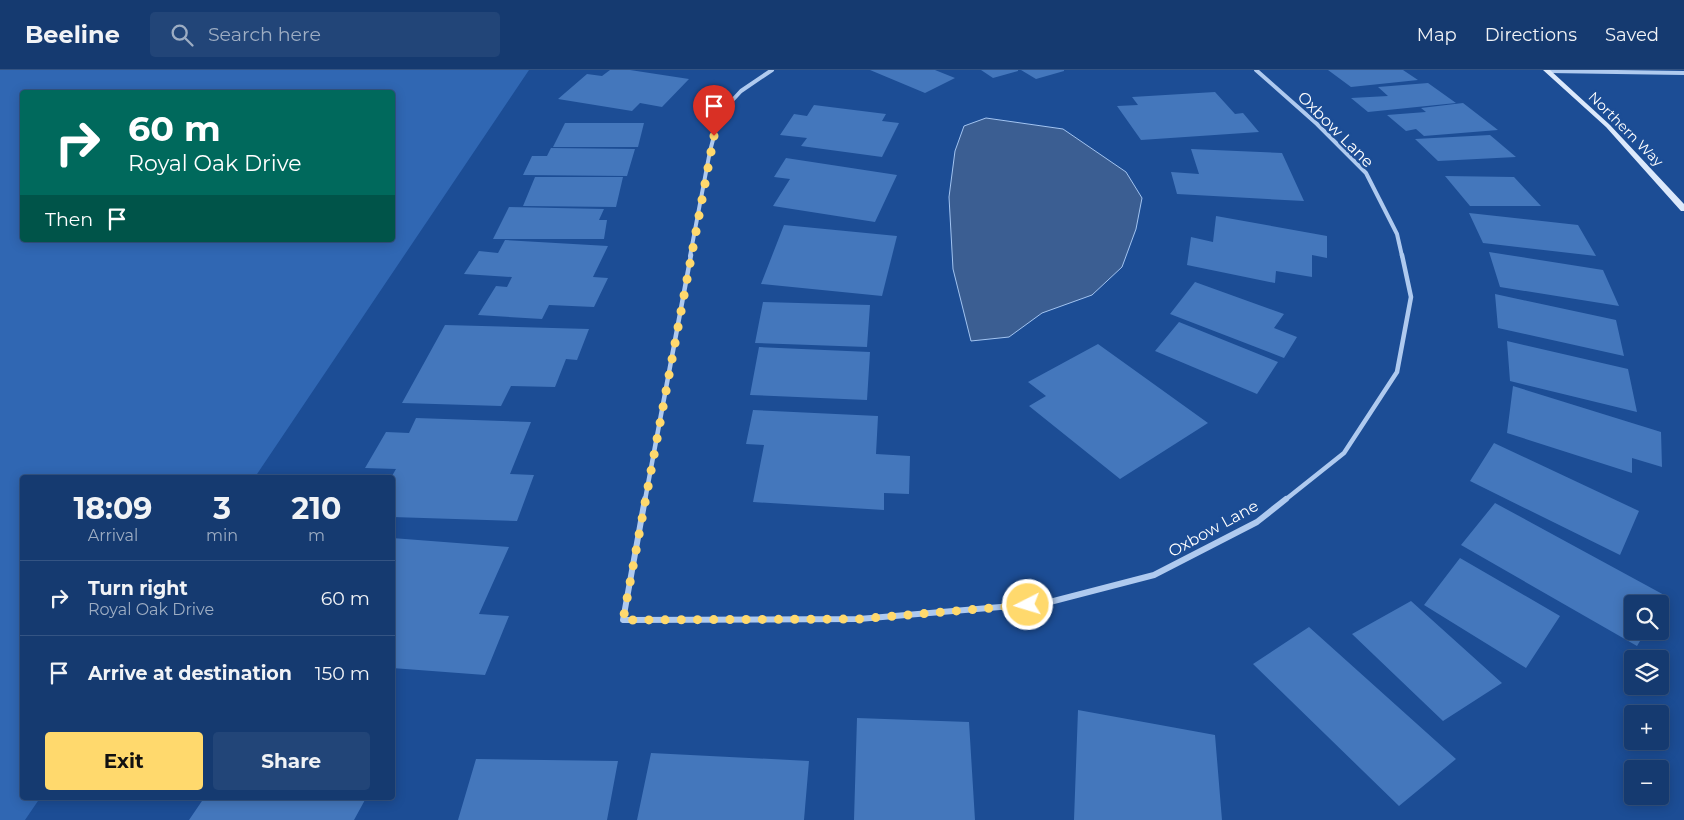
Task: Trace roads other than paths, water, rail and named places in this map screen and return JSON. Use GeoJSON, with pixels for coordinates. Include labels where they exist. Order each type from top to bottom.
{"type":"FeatureCollection","features":[{"type":"Feature","properties":{"kind":"street","name":"Oxbow Lane"},"geometry":{"type":"LineString","coordinates":[[772,70],[754,80],[732,99],[718,122],[708,161],[623,620],[859,619],[1046,603],[1154,575],[1256,522],[1344,453],[1397,372],[1411,297],[1397,234],[1366,173],[1317,124],[1256,70]]}},
{"type":"Feature","properties":{"kind":"street"},"geometry":{"type":"LineString","coordinates":[[1547,71],[1684,73]]}},
{"type":"Feature","properties":{"kind":"street","name":"Northern Way"},"geometry":{"type":"LineString","coordinates":[[1547,71],[1608,126],[1684,209]]}}]}
